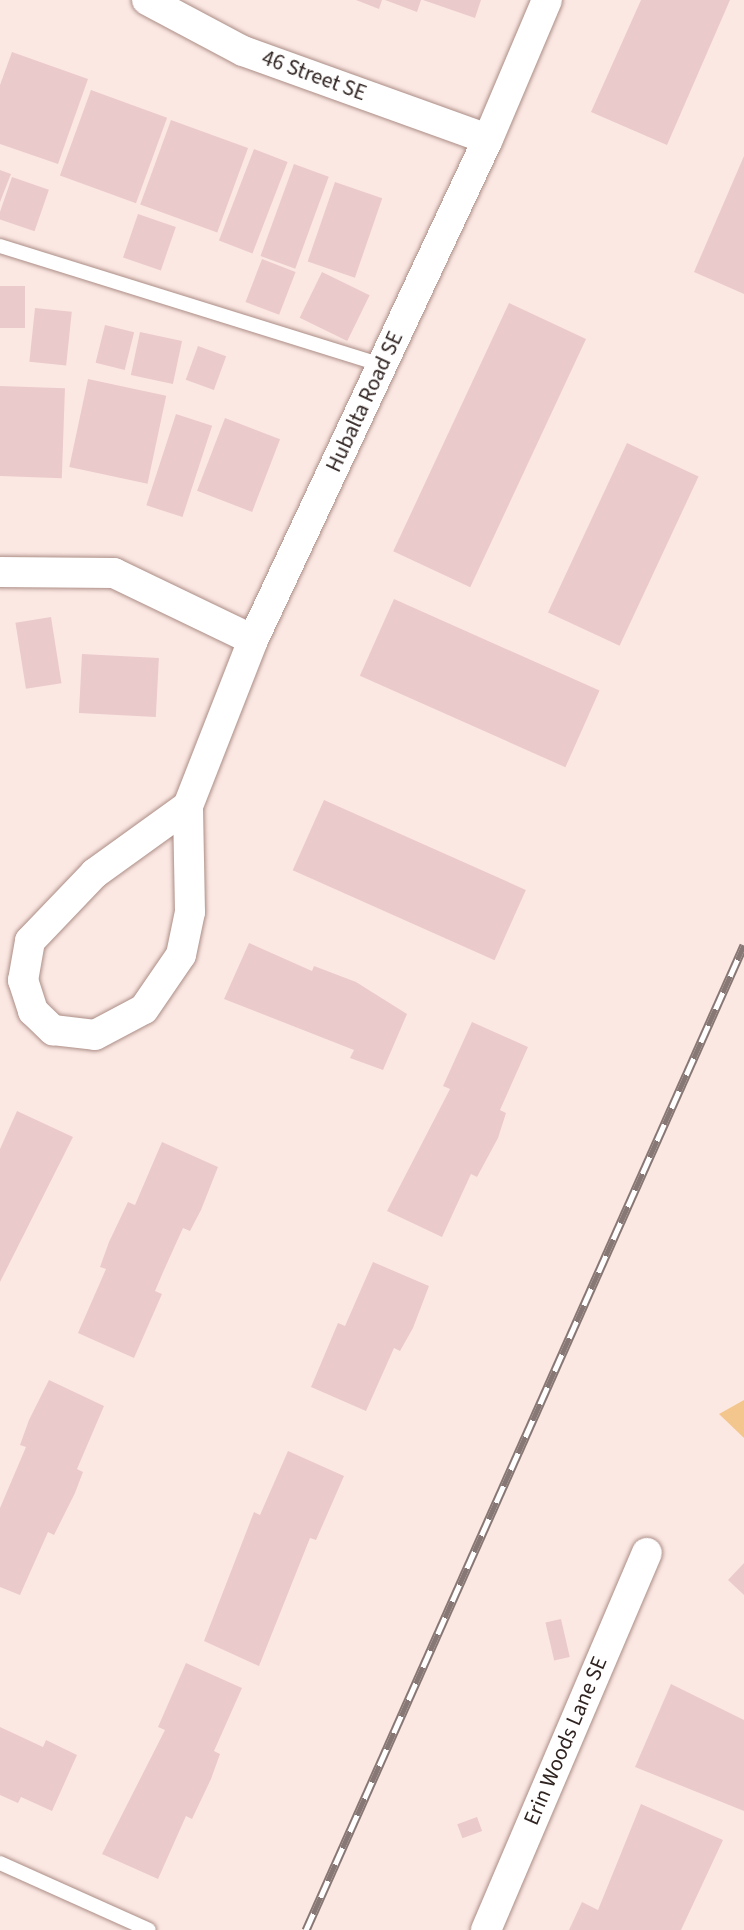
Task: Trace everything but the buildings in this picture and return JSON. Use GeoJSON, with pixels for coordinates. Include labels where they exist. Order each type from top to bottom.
{"type":"FeatureCollection","features":[{"type":"Feature","properties":{"kind":"street","name":"46 Street SE"},"geometry":{"type":"LineString","coordinates":[[147,0],[243,51],[488,139]]}},
{"type":"Feature","properties":{"kind":"street","name":"Hubalta Road SE"},"geometry":{"type":"LineString","coordinates":[[188,806],[95,873],[30,941],[23,980],[33,1011],[53,1030],[95,1035],[144,1009],[181,955],[190,912],[188,806],[253,640],[488,139],[547,0]]}},
{"type":"Feature","properties":{"kind":"street"},"geometry":{"type":"LineString","coordinates":[[0,572],[114,573],[253,640]]}},
{"type":"Feature","properties":{"kind":"street","name":"Erin Woods Lane SE"},"geometry":{"type":"LineString","coordinates":[[486,1930],[647,1553]]}},
{"type":"Feature","properties":{"kind":"lane"},"geometry":{"type":"LineString","coordinates":[[0,246],[383,365]]}},
{"type":"Feature","properties":{"kind":"lane"},"geometry":{"type":"LineString","coordinates":[[0,1863],[149,1930]]}},
{"type":"Feature","properties":{"kind":"shaded area"},"geometry":{"type":"Polygon","coordinates":[[[744,1400],[744,1438],[719,1414],[744,1400]]]}},
{"type":"Feature","properties":{"kind":"railway"},"geometry":{"type":"LineString","coordinates":[[306,1930],[744,945]]}}]}
